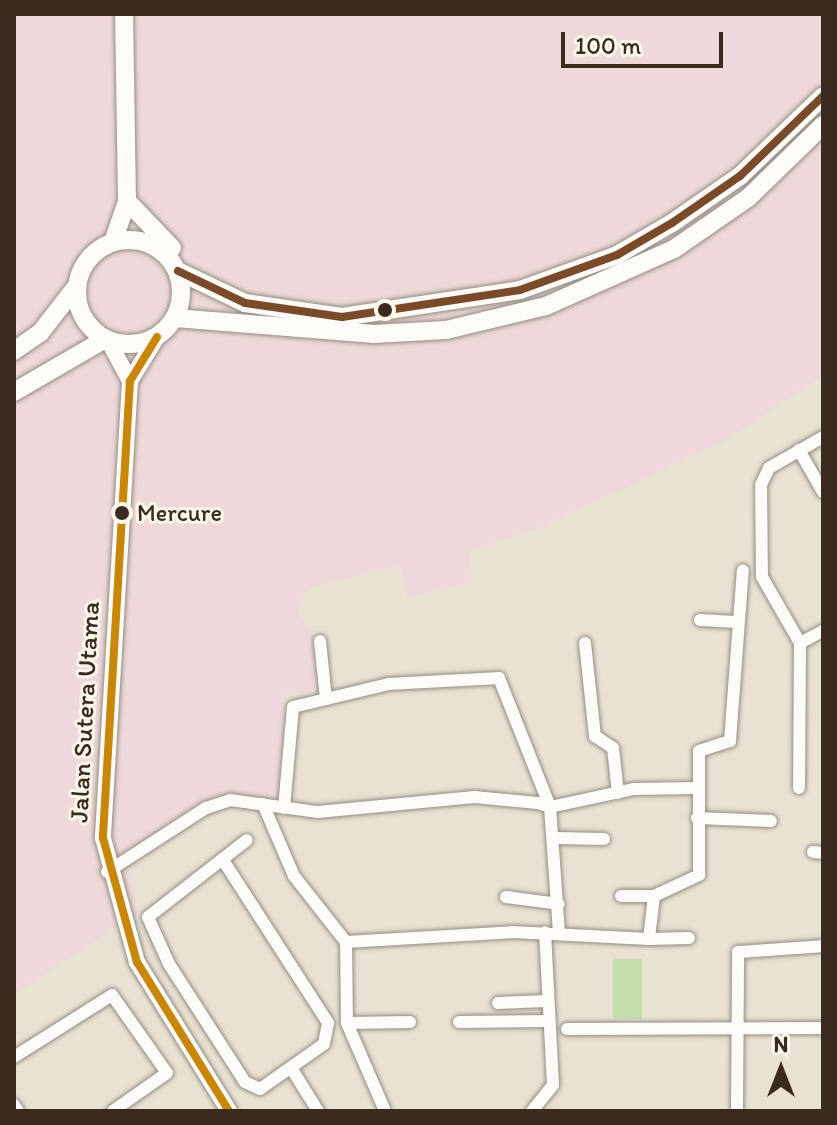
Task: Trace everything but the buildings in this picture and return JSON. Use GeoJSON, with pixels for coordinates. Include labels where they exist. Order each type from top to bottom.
{"type":"FeatureCollection","features":[{"type":"Feature","properties":{"kind":"main road"},"geometry":{"type":"LineString","coordinates":[[113,242],[127,201],[124,14]]}},
{"type":"Feature","properties":{"kind":"main road"},"geometry":{"type":"LineString","coordinates":[[14,351],[40,333],[76,287],[88,259],[113,242],[144,242],[178,271],[208,288],[245,303],[342,317],[434,308],[563,278],[672,223],[740,176],[823,96]]}},
{"type":"Feature","properties":{"kind":"main road"},"geometry":{"type":"LineString","coordinates":[[175,318],[374,334],[446,330],[546,306],[674,249],[748,198],[823,125]]}},
{"type":"Feature","properties":{"kind":"main road"},"geometry":{"type":"LineString","coordinates":[[127,201],[208,288]]}},
{"type":"Feature","properties":{"kind":"main road"},"geometry":{"type":"LineString","coordinates":[[14,392],[106,339],[157,337],[175,318],[178,271]]}},
{"type":"Feature","properties":{"kind":"main road"},"geometry":{"type":"LineString","coordinates":[[76,287],[82,317],[106,339]]}},
{"type":"Feature","properties":{"kind":"street","name":"Jalan Sutera Utama"},"geometry":{"type":"LineString","coordinates":[[157,337],[130,381],[105,749],[107,872],[158,1004],[229,1111]]}},
{"type":"Feature","properties":{"kind":"street"},"geometry":{"type":"LineString","coordinates":[[106,339],[130,381]]}},
{"type":"Feature","properties":{"kind":"street"},"geometry":{"type":"LineString","coordinates":[[799,788],[800,643],[760,566],[764,475],[823,437]]}},
{"type":"Feature","properties":{"kind":"street"},"geometry":{"type":"LineString","coordinates":[[799,450],[823,492]]}},
{"type":"Feature","properties":{"kind":"street"},"geometry":{"type":"LineString","coordinates":[[621,896],[654,896],[699,875],[699,751],[730,741],[736,622],[743,570]]}},
{"type":"Feature","properties":{"kind":"street"},"geometry":{"type":"LineString","coordinates":[[700,620],[736,622]]}},
{"type":"Feature","properties":{"kind":"street"},"geometry":{"type":"LineString","coordinates":[[800,643],[823,631]]}},
{"type":"Feature","properties":{"kind":"street"},"geometry":{"type":"LineString","coordinates":[[320,641],[326,699]]}},
{"type":"Feature","properties":{"kind":"street"},"geometry":{"type":"LineString","coordinates":[[585,643],[595,736],[613,748],[618,793]]}},
{"type":"Feature","properties":{"kind":"street"},"geometry":{"type":"LineString","coordinates":[[284,808],[288,715],[326,699],[389,684],[499,678],[550,807],[555,838],[559,904],[552,933],[545,1001],[553,1085],[532,1111]]}},
{"type":"Feature","properties":{"kind":"street"},"geometry":{"type":"LineString","coordinates":[[107,872],[217,803],[263,804],[284,808],[486,796],[550,807],[618,793],[697,788]]}},
{"type":"Feature","properties":{"kind":"street"},"geometry":{"type":"LineString","coordinates":[[263,804],[294,876],[346,942],[347,1023],[385,1111]]}},
{"type":"Feature","properties":{"kind":"street"},"geometry":{"type":"LineString","coordinates":[[697,818],[771,821]]}},
{"type":"Feature","properties":{"kind":"street"},"geometry":{"type":"LineString","coordinates":[[555,838],[604,839]]}},
{"type":"Feature","properties":{"kind":"street"},"geometry":{"type":"LineString","coordinates":[[223,860],[328,1023],[324,1044],[293,1071],[260,1089],[245,1082],[150,922],[152,911],[247,840]]}},
{"type":"Feature","properties":{"kind":"street"},"geometry":{"type":"LineString","coordinates":[[649,939],[654,896]]}},
{"type":"Feature","properties":{"kind":"street"},"geometry":{"type":"LineString","coordinates":[[506,897],[559,904]]}},
{"type":"Feature","properties":{"kind":"street"},"geometry":{"type":"LineString","coordinates":[[346,942],[552,933],[649,939],[689,938]]}},
{"type":"Feature","properties":{"kind":"street"},"geometry":{"type":"LineString","coordinates":[[737,1111],[736,1028],[740,949],[823,946]]}},
{"type":"Feature","properties":{"kind":"street"},"geometry":{"type":"LineString","coordinates":[[14,1057],[109,994],[167,1073],[113,1111]]}},
{"type":"Feature","properties":{"kind":"street"},"geometry":{"type":"LineString","coordinates":[[498,1003],[545,1001]]}},
{"type":"Feature","properties":{"kind":"street"},"geometry":{"type":"LineString","coordinates":[[459,1022],[548,1021]]}},
{"type":"Feature","properties":{"kind":"street"},"geometry":{"type":"LineString","coordinates":[[347,1023],[410,1022]]}},
{"type":"Feature","properties":{"kind":"street"},"geometry":{"type":"LineString","coordinates":[[567,1029],[823,1028]]}},
{"type":"Feature","properties":{"kind":"street"},"geometry":{"type":"LineString","coordinates":[[293,1071],[318,1111]]}},
{"type":"Feature","properties":{"kind":"street"},"geometry":{"type":"LineString","coordinates":[[14,1105],[18,1111]]}},
{"type":"Feature","properties":{"kind":"shaded area"},"geometry":{"type":"Polygon","coordinates":[[[14,14],[823,14],[823,375],[723,442],[541,527],[469,552],[473,582],[407,597],[400,566],[308,588],[297,612],[315,637],[321,690],[285,694],[280,799],[213,799],[125,851],[138,913],[14,994],[14,14]]]}},
{"type":"Feature","properties":{"kind":"green space"},"geometry":{"type":"Polygon","coordinates":[[[613,959],[642,959],[642,1019],[613,1018],[613,959]]]}},
{"type":"Feature","properties":{"kind":"transit line"},"geometry":{"type":"LineString","coordinates":[[178,271],[245,303],[342,317],[520,290],[617,255],[672,223],[740,176],[823,96]]}},
{"type":"Feature","properties":{"kind":"transit line"},"geometry":{"type":"LineString","coordinates":[[157,337],[130,381],[103,838],[137,962],[229,1111]]}},
{"type":"Feature","properties":{"kind":"place","name":"Mercure"},"geometry":{"type":"Point","coordinates":[122,513]}}]}
